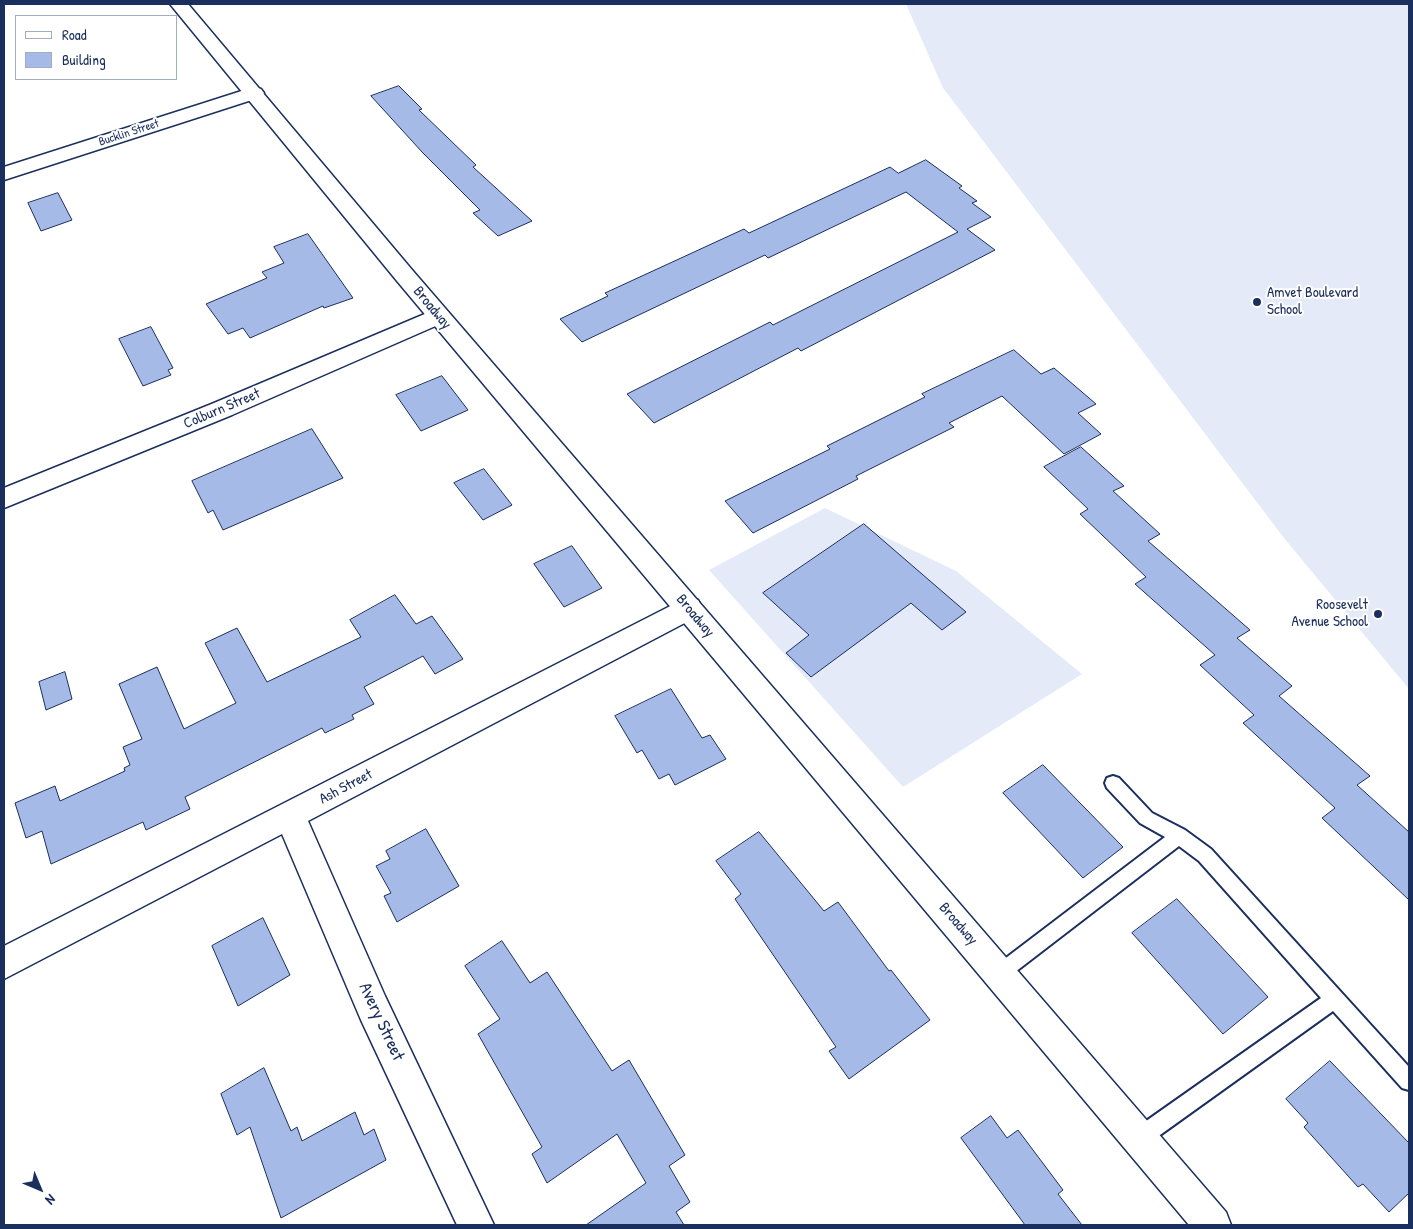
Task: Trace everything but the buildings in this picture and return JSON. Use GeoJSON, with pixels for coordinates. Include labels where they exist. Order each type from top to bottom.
{"type":"FeatureCollection","features":[{"type":"Feature","properties":{"kind":"street","name":"Broadway"},"geometry":{"type":"LineString","coordinates":[[179,4],[439,316],[1213,1225]]}},
{"type":"Feature","properties":{"kind":"street","name":"Bucklin Street"},"geometry":{"type":"LineString","coordinates":[[4,174],[254,93]]}},
{"type":"Feature","properties":{"kind":"street","name":"Colburn Street"},"geometry":{"type":"LineString","coordinates":[[4,498],[223,410],[439,316]]}},
{"type":"Feature","properties":{"kind":"street","name":"Ash Street"},"geometry":{"type":"LineString","coordinates":[[4,963],[688,608]]}},
{"type":"Feature","properties":{"kind":"street","name":"Avery Street"},"geometry":{"type":"LineString","coordinates":[[290,816],[373,1008],[476,1225]]}},
{"type":"Feature","properties":{"kind":"lane"},"geometry":{"type":"LineString","coordinates":[[1113,783],[1146,818],[1206,854],[1409,1081]]}},
{"type":"Feature","properties":{"kind":"lane"},"geometry":{"type":"LineString","coordinates":[[1000,973],[1178,836]]}},
{"type":"Feature","properties":{"kind":"lane"},"geometry":{"type":"LineString","coordinates":[[1139,1138],[1334,999]]}},
{"type":"Feature","properties":{"kind":"shaded area","name":"Amvet Boulevard School"},"geometry":{"type":"Polygon","coordinates":[[[906,4],[1409,4],[1409,689],[1284,538],[943,88],[906,4]]]}},
{"type":"Feature","properties":{"kind":"shaded area"},"geometry":{"type":"Polygon","coordinates":[[[825,508],[956,571],[1082,674],[903,787],[709,570],[825,508]]]}},
{"type":"Feature","properties":{"kind":"place","name":"Amvet Boulevard School"},"geometry":{"type":"Point","coordinates":[1257,302]}},
{"type":"Feature","properties":{"kind":"place","name":"Roosevelt Avenue School"},"geometry":{"type":"Point","coordinates":[1378,614]}}]}
